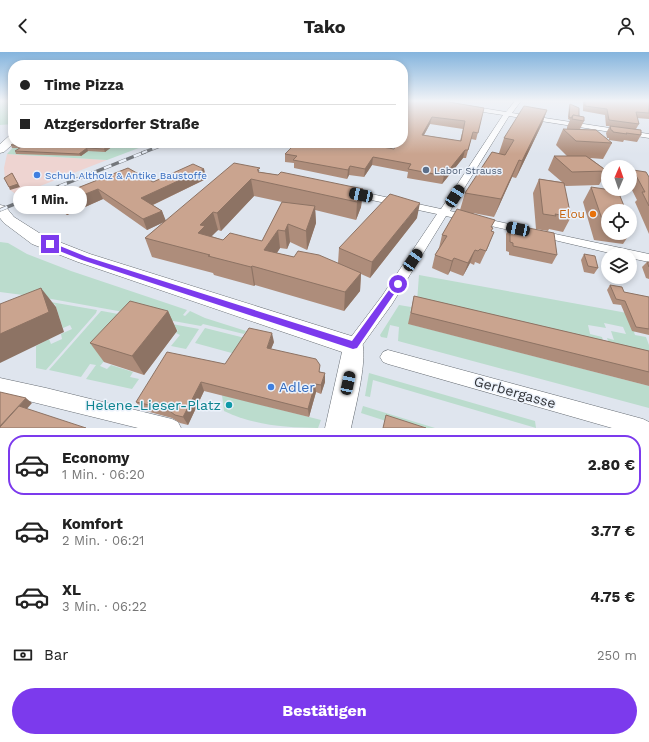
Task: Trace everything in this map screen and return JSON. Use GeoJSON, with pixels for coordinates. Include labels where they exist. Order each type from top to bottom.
{"type":"FeatureCollection","features":[{"type":"Feature","properties":{"kind":"street"},"geometry":{"type":"LineString","coordinates":[[338,428],[352,360],[353,346],[387,300],[445,213],[504,119]]}},
{"type":"Feature","properties":{"kind":"street"},"geometry":{"type":"LineString","coordinates":[[536,119],[649,136]]}},
{"type":"Feature","properties":{"kind":"street"},"geometry":{"type":"LineString","coordinates":[[0,150],[8,143]]}},
{"type":"Feature","properties":{"kind":"street"},"geometry":{"type":"LineString","coordinates":[[339,191],[649,258]]}},
{"type":"Feature","properties":{"kind":"street"},"geometry":{"type":"LineString","coordinates":[[0,209],[21,229],[38,240],[84,258],[353,346]]}},
{"type":"Feature","properties":{"kind":"street","name":"Gerbergasse"},"geometry":{"type":"LineString","coordinates":[[388,357],[643,428]]}},
{"type":"Feature","properties":{"kind":"street"},"geometry":{"type":"LineString","coordinates":[[0,386],[172,428]]}},
{"type":"Feature","properties":{"kind":"shaded area"},"geometry":{"type":"Polygon","coordinates":[[[7,154],[107,160],[17,195],[10,190],[5,180],[4,168],[7,154]]]}},
{"type":"Feature","properties":{"kind":"green space"},"geometry":{"type":"Polygon","coordinates":[[[0,119],[8,119],[8,124],[0,125],[0,119]]]}},
{"type":"Feature","properties":{"kind":"green space"},"geometry":{"type":"Polygon","coordinates":[[[12,148],[139,148],[107,160],[7,154],[12,148]]]}},
{"type":"Feature","properties":{"kind":"green space"},"geometry":{"type":"Polygon","coordinates":[[[0,242],[8,243],[27,254],[71,271],[187,310],[183,315],[185,316],[190,311],[205,318],[246,331],[244,334],[203,324],[201,326],[46,298],[0,292],[0,242]]]}},
{"type":"Feature","properties":{"kind":"green space"},"geometry":{"type":"Polygon","coordinates":[[[419,275],[649,317],[634,332],[635,335],[646,337],[649,345],[649,360],[612,352],[607,338],[614,340],[611,331],[626,334],[623,327],[604,323],[606,328],[588,325],[590,334],[602,337],[606,350],[417,302],[419,275]]]}},
{"type":"Feature","properties":{"kind":"green space"},"geometry":{"type":"Polygon","coordinates":[[[39,300],[97,310],[46,370],[36,368],[36,346],[49,339],[51,344],[62,339],[61,334],[72,329],[70,325],[63,328],[55,304],[44,308],[39,300]]]}},
{"type":"Feature","properties":{"kind":"green space"},"geometry":{"type":"Polygon","coordinates":[[[399,305],[411,307],[409,324],[649,386],[649,408],[398,341],[399,327],[390,325],[387,338],[381,337],[380,335],[399,305]]]}},
{"type":"Feature","properties":{"kind":"green space"},"geometry":{"type":"Polygon","coordinates":[[[101,311],[199,329],[186,349],[171,346],[180,335],[176,333],[178,330],[139,319],[100,366],[107,369],[111,365],[133,372],[130,377],[139,379],[132,389],[86,379],[96,365],[90,364],[81,377],[49,370],[101,311]]]}},
{"type":"Feature","properties":{"kind":"green space"},"geometry":{"type":"Polygon","coordinates":[[[205,328],[249,339],[239,355],[195,343],[205,328]]]}},
{"type":"Feature","properties":{"kind":"green space"},"geometry":{"type":"Polygon","coordinates":[[[369,373],[535,421],[536,428],[373,380],[370,397],[365,396],[369,373]]]}},
{"type":"Feature","properties":{"kind":"green space"},"geometry":{"type":"Polygon","coordinates":[[[222,395],[321,420],[318,428],[270,425],[246,420],[224,411],[222,395]]]}},
{"type":"Feature","properties":{"kind":"green space"},"geometry":{"type":"Polygon","coordinates":[[[363,406],[435,428],[408,428],[361,413],[363,406]]]}},
{"type":"Feature","properties":{"kind":"building"},"geometry":{"type":"Polygon","coordinates":[[[408,119],[431,119],[422,135],[461,141],[465,121],[445,119],[481,119],[478,133],[473,132],[468,150],[465,150],[444,176],[408,169],[411,164],[373,157],[365,169],[350,166],[348,170],[293,160],[297,156],[285,154],[291,148],[408,148],[408,119]]]}},
{"type":"Feature","properties":{"kind":"building"},"geometry":{"type":"Polygon","coordinates":[[[516,119],[543,119],[522,161],[519,160],[501,199],[465,193],[492,152],[505,155],[514,140],[504,138],[516,119]]]}},
{"type":"Feature","properties":{"kind":"building"},"geometry":{"type":"Polygon","coordinates":[[[572,119],[584,119],[584,121],[572,119]]]}},
{"type":"Feature","properties":{"kind":"building"},"geometry":{"type":"Polygon","coordinates":[[[609,119],[638,119],[639,124],[609,120],[609,119]]]}},
{"type":"Feature","properties":{"kind":"building"},"geometry":{"type":"Polygon","coordinates":[[[610,126],[641,130],[641,135],[613,132],[610,126]]]}},
{"type":"Feature","properties":{"kind":"building"},"geometry":{"type":"Polygon","coordinates":[[[563,129],[596,130],[612,143],[576,141],[563,129]]]}},
{"type":"Feature","properties":{"kind":"building"},"geometry":{"type":"Polygon","coordinates":[[[20,148],[87,148],[79,154],[15,151],[20,148]]]}},
{"type":"Feature","properties":{"kind":"building"},"geometry":{"type":"Polygon","coordinates":[[[554,156],[586,156],[601,167],[601,171],[572,172],[554,156]]]}},
{"type":"Feature","properties":{"kind":"building"},"geometry":{"type":"Polygon","coordinates":[[[234,163],[260,168],[257,170],[259,170],[258,172],[278,175],[281,172],[363,189],[357,202],[251,179],[217,213],[213,212],[200,225],[205,226],[198,233],[223,240],[230,233],[262,241],[282,202],[315,206],[306,231],[288,224],[285,231],[278,230],[264,250],[294,257],[298,251],[319,255],[361,273],[345,292],[145,238],[234,163]]]}},
{"type":"Feature","properties":{"kind":"building"},"geometry":{"type":"Polygon","coordinates":[[[193,164],[204,169],[141,198],[162,211],[143,219],[98,189],[60,204],[52,198],[128,168],[153,182],[193,164]]]}},
{"type":"Feature","properties":{"kind":"building"},"geometry":{"type":"Polygon","coordinates":[[[637,171],[646,172],[649,177],[649,206],[642,192],[645,192],[637,177],[637,171]]]}},
{"type":"Feature","properties":{"kind":"building"},"geometry":{"type":"Polygon","coordinates":[[[12,173],[18,184],[9,187],[4,178],[12,173]]]}},
{"type":"Feature","properties":{"kind":"building"},"geometry":{"type":"Polygon","coordinates":[[[539,179],[564,183],[571,217],[555,214],[556,216],[543,214],[539,179]]]}},
{"type":"Feature","properties":{"kind":"building"},"geometry":{"type":"Polygon","coordinates":[[[591,187],[601,188],[601,196],[620,196],[623,204],[601,204],[601,216],[591,187]]]}},
{"type":"Feature","properties":{"kind":"building"},"geometry":{"type":"Polygon","coordinates":[[[390,194],[420,203],[372,262],[339,248],[390,194]]]}},
{"type":"Feature","properties":{"kind":"building"},"geometry":{"type":"Polygon","coordinates":[[[457,209],[495,220],[491,227],[493,228],[491,231],[494,232],[486,251],[480,249],[478,251],[475,250],[468,263],[454,258],[452,261],[435,255],[447,236],[442,235],[457,209]]]}},
{"type":"Feature","properties":{"kind":"building"},"geometry":{"type":"Polygon","coordinates":[[[513,225],[554,233],[557,255],[513,246],[513,243],[510,242],[510,226],[513,225]]]}},
{"type":"Feature","properties":{"kind":"building"},"geometry":{"type":"Polygon","coordinates":[[[584,254],[595,256],[598,268],[588,266],[584,254]]]}},
{"type":"Feature","properties":{"kind":"building"},"geometry":{"type":"Polygon","coordinates":[[[610,285],[622,287],[624,292],[649,297],[649,329],[636,327],[625,301],[616,299],[610,285]]]}},
{"type":"Feature","properties":{"kind":"building"},"geometry":{"type":"Polygon","coordinates":[[[41,288],[49,312],[0,334],[0,304],[41,288]]]}},
{"type":"Feature","properties":{"kind":"building"},"geometry":{"type":"Polygon","coordinates":[[[414,296],[649,351],[649,372],[411,313],[414,296]]]}},
{"type":"Feature","properties":{"kind":"building"},"geometry":{"type":"Polygon","coordinates":[[[130,301],[168,311],[132,356],[90,343],[130,301]]]}},
{"type":"Feature","properties":{"kind":"building"},"geometry":{"type":"Polygon","coordinates":[[[249,328],[272,333],[267,348],[316,359],[320,365],[319,372],[325,373],[321,385],[315,384],[308,409],[201,382],[183,417],[175,415],[167,409],[136,402],[167,352],[225,364],[249,328]]]}},
{"type":"Feature","properties":{"kind":"building"},"geometry":{"type":"Polygon","coordinates":[[[0,392],[26,398],[0,426],[0,392]]]}},
{"type":"Feature","properties":{"kind":"building"},"geometry":{"type":"Polygon","coordinates":[[[19,406],[86,428],[0,428],[19,406]]]}},
{"type":"Feature","properties":{"kind":"building"},"geometry":{"type":"Polygon","coordinates":[[[386,415],[426,428],[383,428],[386,415]]]}},
{"type":"Feature","properties":{"kind":"railway"},"geometry":{"type":"LineString","coordinates":[[142,153],[155,148]]}},
{"type":"Feature","properties":{"kind":"railway"},"geometry":{"type":"LineString","coordinates":[[0,210],[145,152]]}},
{"type":"Feature","properties":{"kind":"place","name":"Labor Strauss"},"geometry":{"type":"Point","coordinates":[426,170]}},
{"type":"Feature","properties":{"kind":"place","name":"Schuh Altholz & Antike Baustoffe"},"geometry":{"type":"Point","coordinates":[37,175]}},
{"type":"Feature","properties":{"kind":"place","name":"Elou"},"geometry":{"type":"Point","coordinates":[593,214]}},
{"type":"Feature","properties":{"kind":"place","name":"Adler"},"geometry":{"type":"Point","coordinates":[271,387]}},
{"type":"Feature","properties":{"kind":"place","name":"Helene-Lieser-Platz"},"geometry":{"type":"Point","coordinates":[229,405]}},
{"type":"Feature","properties":{"kind":"route"},"geometry":{"type":"LineString","coordinates":[[50,244],[84,258],[353,346],[398,284]]}}]}
